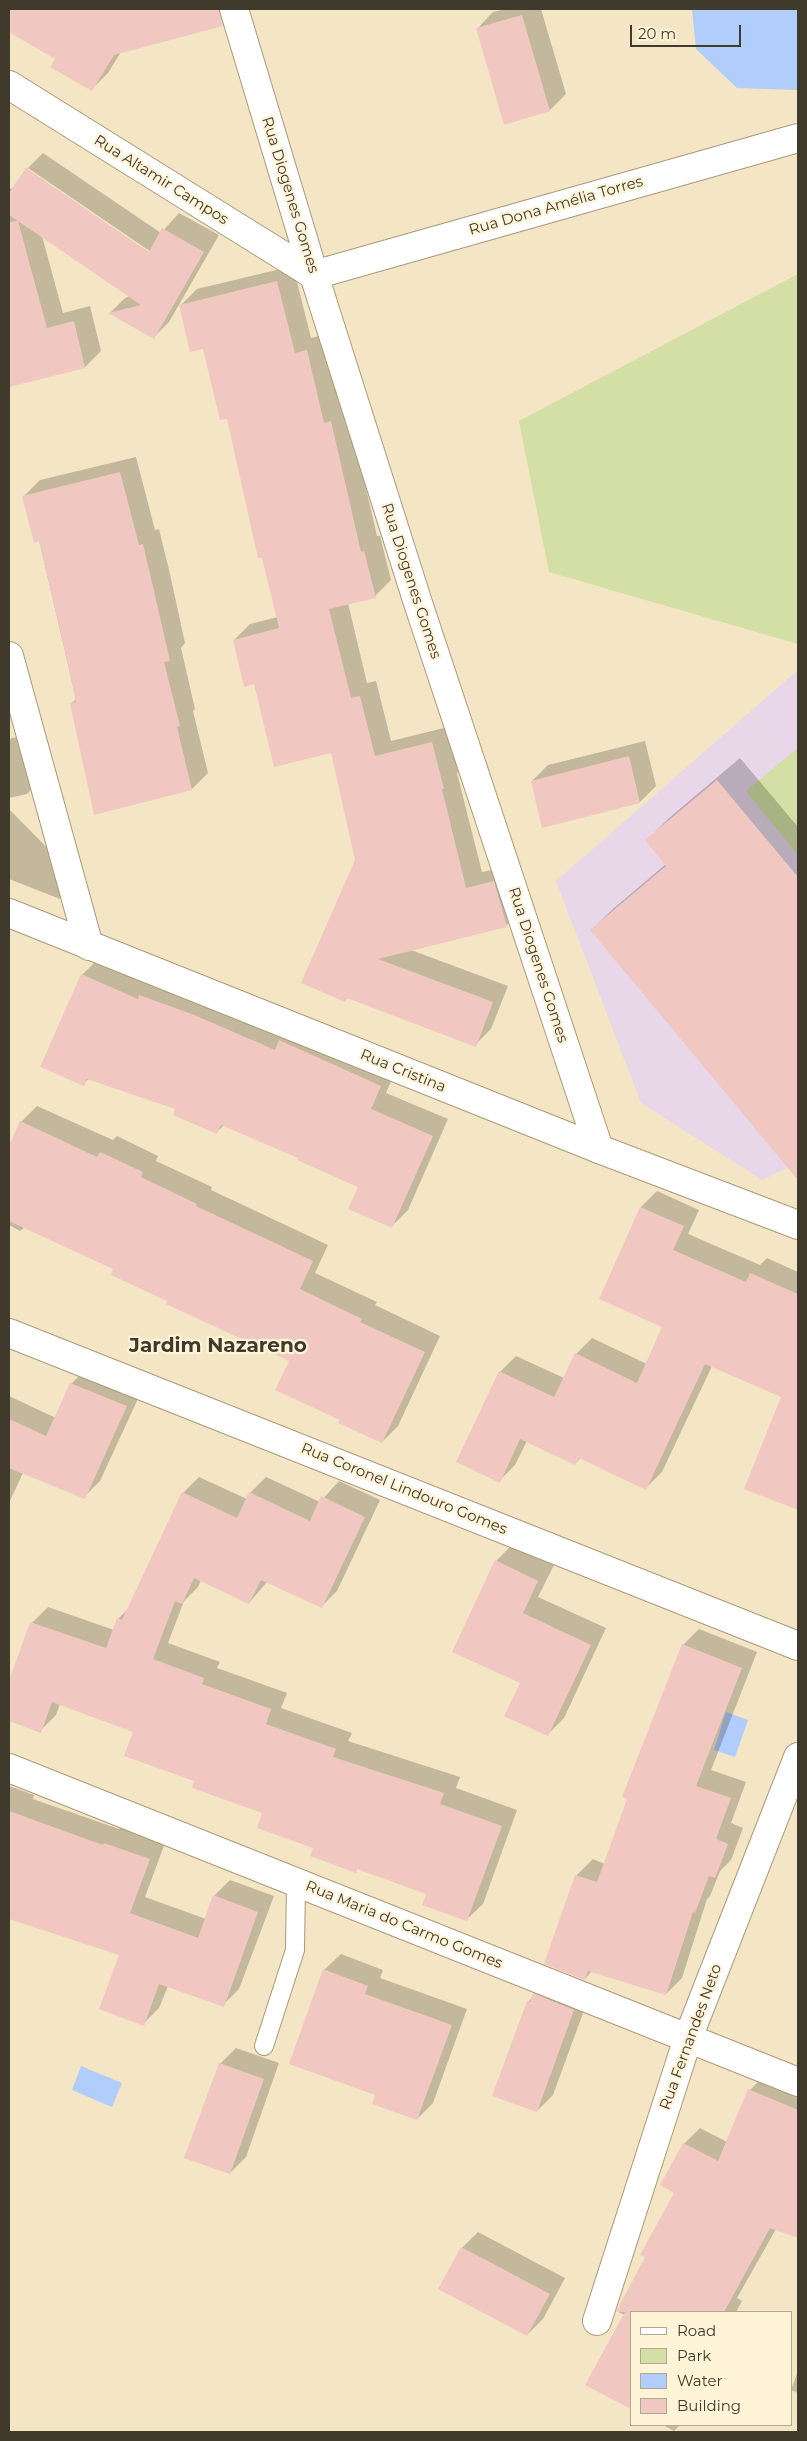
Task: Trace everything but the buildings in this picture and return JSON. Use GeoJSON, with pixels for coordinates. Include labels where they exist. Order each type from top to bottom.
{"type":"FeatureCollection","features":[{"type":"Feature","properties":{"kind":"street","name":"Rua Diogenes Gomes"},"geometry":{"type":"LineString","coordinates":[[234,9],[314,275],[418,603],[600,1149]]}},
{"type":"Feature","properties":{"kind":"street","name":"Rua Altamir Campos"},"geometry":{"type":"LineString","coordinates":[[9,85],[314,275]]}},
{"type":"Feature","properties":{"kind":"street","name":"Rua Dona Amélia Torres"},"geometry":{"type":"LineString","coordinates":[[314,275],[798,138]]}},
{"type":"Feature","properties":{"kind":"street"},"geometry":{"type":"LineString","coordinates":[[9,656],[89,946]]}},
{"type":"Feature","properties":{"kind":"street","name":"Rua Cristina"},"geometry":{"type":"LineString","coordinates":[[9,913],[600,1149],[798,1225]]}},
{"type":"Feature","properties":{"kind":"street","name":"Rua Coronel Lindouro Gomes"},"geometry":{"type":"LineString","coordinates":[[9,1333],[798,1646]]}},
{"type":"Feature","properties":{"kind":"street","name":"Rua Fernandes Neto"},"geometry":{"type":"LineString","coordinates":[[597,2321],[688,2038],[798,1757]]}},
{"type":"Feature","properties":{"kind":"street","name":"Rua Maria do Carmo Gomes"},"geometry":{"type":"LineString","coordinates":[[9,1768],[798,2082]]}},
{"type":"Feature","properties":{"kind":"lane"},"geometry":{"type":"LineString","coordinates":[[264,2046],[295,1950],[296,1882]]}},
{"type":"Feature","properties":{"kind":"shaded area"},"geometry":{"type":"Polygon","coordinates":[[[798,670],[798,1163],[762,1180],[641,1103],[556,881],[798,670]]]}},
{"type":"Feature","properties":{"kind":"green space"},"geometry":{"type":"Polygon","coordinates":[[[798,274],[798,644],[549,572],[519,421],[798,274]]]}},
{"type":"Feature","properties":{"kind":"green space"},"geometry":{"type":"Polygon","coordinates":[[[798,748],[798,855],[746,791],[798,748]]]}},
{"type":"Feature","properties":{"kind":"water"},"geometry":{"type":"Polygon","coordinates":[[[692,9],[798,9],[798,90],[737,88],[696,49],[692,9]]]}},
{"type":"Feature","properties":{"kind":"water"},"geometry":{"type":"Polygon","coordinates":[[[726,1712],[748,1720],[735,1757],[714,1750],[726,1712]]]}},
{"type":"Feature","properties":{"kind":"water"},"geometry":{"type":"Polygon","coordinates":[[[81,2066],[122,2083],[112,2107],[72,2090],[81,2066]]]}},
{"type":"Feature","properties":{"kind":"district","name":"Jardim Nazareno"},"geometry":{"type":"Point","coordinates":[218,1346]}}]}
